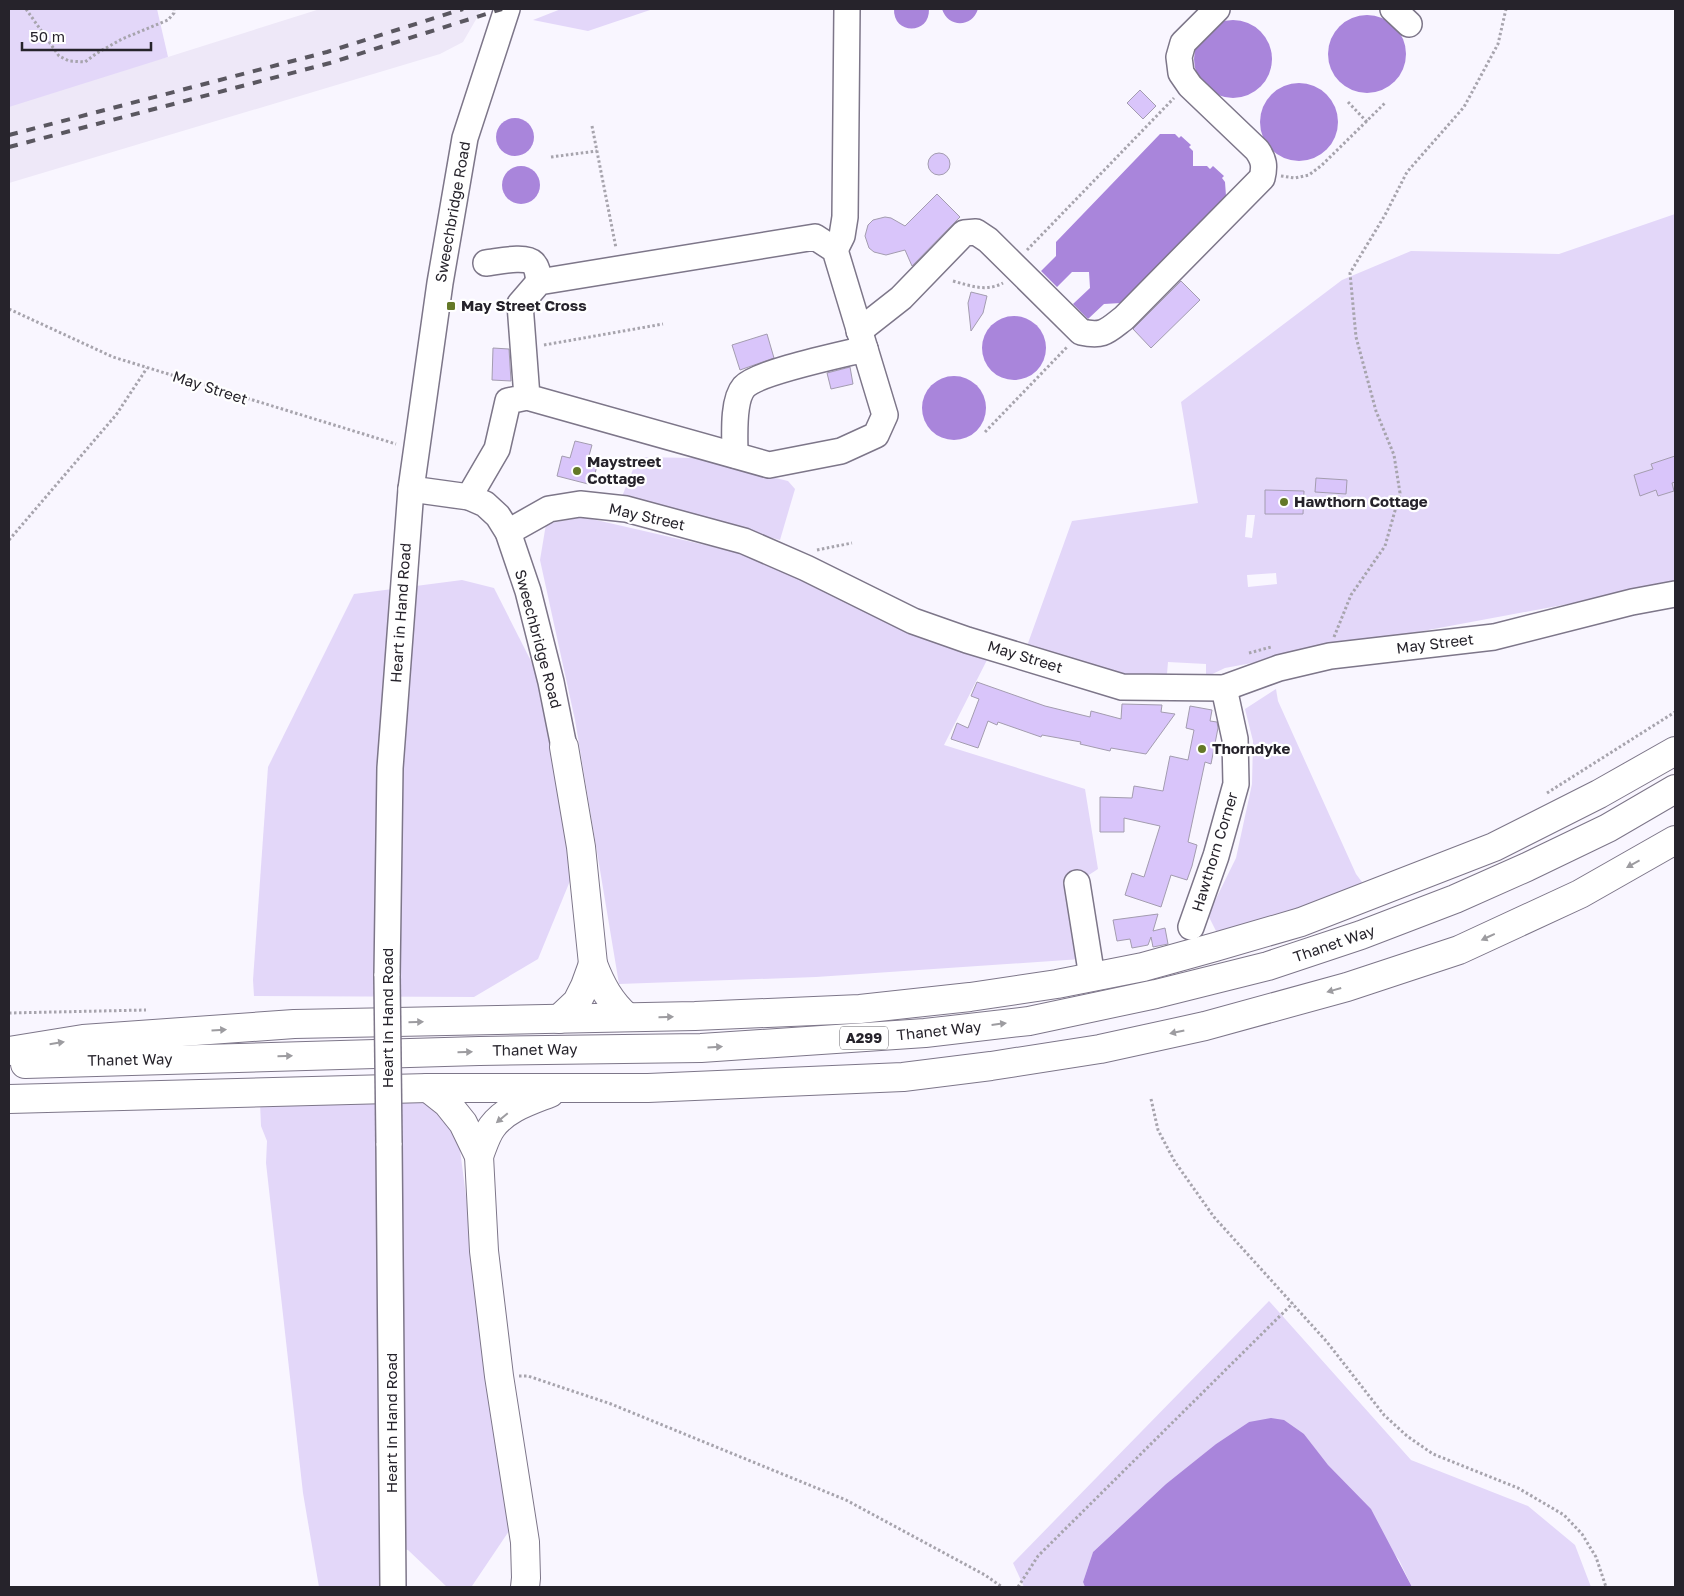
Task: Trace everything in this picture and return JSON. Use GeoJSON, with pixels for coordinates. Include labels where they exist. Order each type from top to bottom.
{"type":"FeatureCollection","features":[{"type":"Feature","properties":{"kind":"highway"},"geometry":{"type":"LineString","coordinates":[[564,747],[581,847],[592,964],[610,999],[627,1017]]}},
{"type":"Feature","properties":{"kind":"highway"},"geometry":{"type":"LineString","coordinates":[[9,1051],[83,1039],[294,1024],[695,1016],[860,1009],[970,997],[1092,977],[1152,964],[1301,922],[1414,879],[1494,847],[1599,794],[1675,751]]}},
{"type":"Feature","properties":{"kind":"highway","name":"Thanet Way"},"geometry":{"type":"LineString","coordinates":[[9,1065],[498,1051],[701,1048],[925,1033],[1029,1021],[1156,994],[1268,966],[1360,936],[1455,899],[1526,867],[1608,828],[1675,789]]}},
{"type":"Feature","properties":{"kind":"highway"},"geometry":{"type":"LineString","coordinates":[[9,1099],[428,1088],[648,1088],[903,1077],[991,1066],[1100,1049],[1195,1028],[1347,987],[1459,950],[1580,894],[1675,840]]}},
{"type":"Feature","properties":{"kind":"highway"},"geometry":{"type":"LineString","coordinates":[[559,1019],[577,1002],[585,986],[592,964]]}},
{"type":"Feature","properties":{"kind":"highway"},"geometry":{"type":"LineString","coordinates":[[428,1088],[447,1103],[463,1123],[479,1156],[484,1251],[499,1376],[525,1542],[525,1587]]}},
{"type":"Feature","properties":{"kind":"highway"},"geometry":{"type":"LineString","coordinates":[[479,1156],[491,1128],[502,1116],[523,1104],[561,1088]]}},
{"type":"Feature","properties":{"kind":"street"},"geometry":{"type":"LineString","coordinates":[[835,250],[842,236],[845,217],[847,9]]}},
{"type":"Feature","properties":{"kind":"street"},"geometry":{"type":"LineString","coordinates":[[735,455],[737,410],[739,397],[744,388],[756,379],[793,367],[862,340],[964,233],[976,232],[988,240],[1081,332],[1094,335],[1105,332],[1124,318],[1262,178],[1264,172],[1265,167],[1262,157],[1257,150],[1188,83],[1181,73],[1179,57],[1183,43],[1217,9]]}},
{"type":"Feature","properties":{"kind":"street","name":"Sweechbridge Road"},"geometry":{"type":"LineString","coordinates":[[416,450],[440,283],[465,138],[503,20]]}},
{"type":"Feature","properties":{"kind":"street"},"geometry":{"type":"LineString","coordinates":[[469,496],[497,449],[508,401],[527,397],[769,465],[841,451],[876,435],[885,415],[835,250],[815,237],[539,282],[520,304],[527,397]]}},
{"type":"Feature","properties":{"kind":"street"},"geometry":{"type":"LineString","coordinates":[[486,263],[530,260],[534,264],[539,282]]}},
{"type":"Feature","properties":{"kind":"street","name":"Heart in Hand Road"},"geometry":{"type":"LineString","coordinates":[[393,1587],[387,976],[390,768],[410,489],[416,450]]}},
{"type":"Feature","properties":{"kind":"street"},"geometry":{"type":"LineString","coordinates":[[410,489],[469,496],[485,504],[498,516],[508,532]]}},
{"type":"Feature","properties":{"kind":"street","name":"May Street"},"geometry":{"type":"LineString","coordinates":[[508,532],[549,509],[580,504],[626,509],[744,541],[806,568],[913,621],[967,640],[1122,687],[1224,688],[1278,668],[1330,656],[1494,637],[1632,602],[1675,594]]}},
{"type":"Feature","properties":{"kind":"street","name":"Sweechbridge Road"},"geometry":{"type":"LineString","coordinates":[[508,532],[528,591],[551,682],[564,747]]}},
{"type":"Feature","properties":{"kind":"street","name":"Hawthorn Corner"},"geometry":{"type":"LineString","coordinates":[[1191,927],[1216,856],[1236,784],[1235,739],[1224,688]]}},
{"type":"Feature","properties":{"kind":"street"},"geometry":{"type":"LineString","coordinates":[[1077,883],[1092,977]]}},
{"type":"Feature","properties":{"kind":"path"},"geometry":{"type":"LineString","coordinates":[[26,9],[59,56],[69,61],[85,62],[97,52],[122,39],[168,20],[174,13],[174,9]]}},
{"type":"Feature","properties":{"kind":"path"},"geometry":{"type":"LineString","coordinates":[[1330,656],[1334,633],[1350,595],[1385,546],[1400,493],[1394,455],[1376,411],[1356,337],[1350,273],[1407,172],[1464,107],[1498,44],[1506,9]]}},
{"type":"Feature","properties":{"kind":"path"},"geometry":{"type":"LineString","coordinates":[[953,281],[978,288],[995,287],[1003,283],[1013,264],[1188,83]]}},
{"type":"Feature","properties":{"kind":"path"},"geometry":{"type":"LineString","coordinates":[[1348,102],[1367,122]]}},
{"type":"Feature","properties":{"kind":"path"},"geometry":{"type":"LineString","coordinates":[[1264,172],[1296,178],[1309,175],[1322,166],[1386,102]]}},
{"type":"Feature","properties":{"kind":"path"},"geometry":{"type":"LineString","coordinates":[[592,126],[620,268]]}},
{"type":"Feature","properties":{"kind":"path"},"geometry":{"type":"LineString","coordinates":[[551,157],[597,151]]}},
{"type":"Feature","properties":{"kind":"path","name":"May Street"},"geometry":{"type":"LineString","coordinates":[[9,309],[113,357],[416,450]]}},
{"type":"Feature","properties":{"kind":"path"},"geometry":{"type":"LineString","coordinates":[[524,349],[663,324]]}},
{"type":"Feature","properties":{"kind":"path"},"geometry":{"type":"LineString","coordinates":[[985,432],[1081,332]]}},
{"type":"Feature","properties":{"kind":"path"},"geometry":{"type":"LineString","coordinates":[[9,540],[116,415],[147,368]]}},
{"type":"Feature","properties":{"kind":"path"},"geometry":{"type":"LineString","coordinates":[[1151,1099],[1158,1130],[1175,1162],[1214,1217],[1328,1342],[1384,1415],[1407,1436],[1433,1454],[1518,1488],[1564,1515],[1582,1534],[1596,1557],[1606,1587]]}},
{"type":"Feature","properties":{"kind":"path"},"geometry":{"type":"LineString","coordinates":[[1018,1587],[1038,1556],[1293,1303]]}},
{"type":"Feature","properties":{"kind":"path"},"geometry":{"type":"LineString","coordinates":[[499,1376],[528,1376],[611,1404],[846,1500],[985,1575],[1002,1587]]}},
{"type":"Feature","properties":{"kind":"shaded area"},"geometry":{"type":"Polygon","coordinates":[[[9,9],[157,9],[168,57],[9,107],[9,9]]]}},
{"type":"Feature","properties":{"kind":"shaded area"},"geometry":{"type":"Polygon","coordinates":[[[320,9],[482,9],[463,42],[440,54],[9,183],[9,98],[168,57],[320,9]]]}},
{"type":"Feature","properties":{"kind":"shaded area"},"geometry":{"type":"Polygon","coordinates":[[[561,9],[653,9],[588,31],[533,20],[561,9]]]}},
{"type":"Feature","properties":{"kind":"shaded area"},"geometry":{"type":"Polygon","coordinates":[[[894,9],[929,9],[928,18],[924,24],[918,27],[905,27],[899,24],[895,18],[894,9]]]}},
{"type":"Feature","properties":{"kind":"shaded area"},"geometry":{"type":"Polygon","coordinates":[[[942,9],[978,9],[971,20],[960,23],[949,20],[942,9]]]}},
{"type":"Feature","properties":{"kind":"shaded area"},"geometry":{"type":"Polygon","coordinates":[[[1359,15],[1375,15],[1389,21],[1400,32],[1406,46],[1406,62],[1400,76],[1389,87],[1375,93],[1359,93],[1345,87],[1334,76],[1328,62],[1328,46],[1334,32],[1345,21],[1359,15]]]}},
{"type":"Feature","properties":{"kind":"shaded area"},"geometry":{"type":"Polygon","coordinates":[[[1233,20],[1248,23],[1261,31],[1269,44],[1272,59],[1269,74],[1261,87],[1248,95],[1233,98],[1218,95],[1205,87],[1197,74],[1194,59],[1197,44],[1205,31],[1218,23],[1233,20]]]}},
{"type":"Feature","properties":{"kind":"shaded area"},"geometry":{"type":"Polygon","coordinates":[[[1291,83],[1307,83],[1321,89],[1332,100],[1338,114],[1338,130],[1332,144],[1321,155],[1307,161],[1291,161],[1277,155],[1266,144],[1260,130],[1260,114],[1266,100],[1277,89],[1291,83]]]}},
{"type":"Feature","properties":{"kind":"shaded area"},"geometry":{"type":"Polygon","coordinates":[[[515,118],[529,123],[534,137],[529,151],[515,156],[501,151],[496,137],[501,123],[515,118]]]}},
{"type":"Feature","properties":{"kind":"shaded area"},"geometry":{"type":"Polygon","coordinates":[[[1160,134],[1175,134],[1179,138],[1181,136],[1191,145],[1189,147],[1193,151],[1193,166],[1207,166],[1210,169],[1213,166],[1224,176],[1222,178],[1225,182],[1226,196],[1121,303],[1104,304],[1088,319],[1073,304],[1090,288],[1089,272],[1072,272],[1057,287],[1041,271],[1056,256],[1056,242],[1160,134]]]}},
{"type":"Feature","properties":{"kind":"shaded area"},"geometry":{"type":"Polygon","coordinates":[[[521,166],[535,171],[540,185],[535,199],[521,204],[507,199],[502,185],[507,171],[521,166]]]}},
{"type":"Feature","properties":{"kind":"shaded area"},"geometry":{"type":"Polygon","coordinates":[[[1675,214],[1675,464],[1666,467],[1663,460],[1651,464],[1653,469],[1634,475],[1640,495],[1656,490],[1658,496],[1674,491],[1672,483],[1675,482],[1675,584],[1225,668],[1206,677],[1206,664],[1168,662],[1167,674],[1118,676],[1027,646],[1072,521],[1198,503],[1181,402],[1342,280],[1411,251],[1559,254],[1675,214]],[[1316,478],[1315,492],[1346,494],[1346,480],[1316,478]],[[1265,490],[1265,514],[1303,514],[1303,491],[1265,490]],[[1247,515],[1245,537],[1252,538],[1255,515],[1247,515]],[[1276,573],[1247,575],[1248,587],[1277,584],[1276,573]]]}},
{"type":"Feature","properties":{"kind":"shaded area"},"geometry":{"type":"Polygon","coordinates":[[[1014,316],[1032,322],[1040,330],[1046,348],[1040,366],[1032,374],[1014,380],[996,374],[988,366],[982,348],[988,330],[996,322],[1014,316]]]}},
{"type":"Feature","properties":{"kind":"shaded area"},"geometry":{"type":"Polygon","coordinates":[[[954,376],[972,382],[980,390],[986,408],[980,426],[972,434],[954,440],[936,434],[928,426],[922,408],[928,390],[936,382],[954,376]]]}},
{"type":"Feature","properties":{"kind":"shaded area"},"geometry":{"type":"Polygon","coordinates":[[[638,457],[694,458],[788,481],[795,489],[780,540],[621,499],[638,457]]]}},
{"type":"Feature","properties":{"kind":"shaded area"},"geometry":{"type":"Polygon","coordinates":[[[583,517],[740,553],[989,656],[944,745],[1085,789],[1098,869],[1069,888],[1081,959],[816,977],[619,984],[575,720],[540,560],[546,524],[583,517]]]}},
{"type":"Feature","properties":{"kind":"shaded area"},"geometry":{"type":"Polygon","coordinates":[[[462,580],[494,588],[534,667],[552,749],[572,876],[538,959],[474,997],[254,996],[253,980],[268,767],[354,594],[462,580]]]}},
{"type":"Feature","properties":{"kind":"shaded area"},"geometry":{"type":"Polygon","coordinates":[[[1276,689],[1278,701],[1356,874],[1365,886],[1220,939],[1208,915],[1236,858],[1252,784],[1253,741],[1245,709],[1276,689]]]}},
{"type":"Feature","properties":{"kind":"shaded area"},"geometry":{"type":"Polygon","coordinates":[[[260,1103],[438,1103],[458,1134],[509,1531],[472,1586],[447,1587],[408,1550],[383,1546],[384,1587],[319,1587],[303,1493],[266,1163],[267,1141],[261,1126],[260,1103]]]}},
{"type":"Feature","properties":{"kind":"shaded area"},"geometry":{"type":"Polygon","coordinates":[[[1269,1301],[1411,1460],[1528,1506],[1575,1545],[1591,1587],[1412,1587],[1399,1560],[1304,1434],[1249,1422],[1216,1444],[1166,1484],[1093,1552],[1083,1582],[1085,1587],[1024,1587],[1013,1563],[1269,1301]]]}},
{"type":"Feature","properties":{"kind":"shaded area"},"geometry":{"type":"Polygon","coordinates":[[[1271,1418],[1284,1420],[1304,1434],[1328,1465],[1371,1509],[1412,1587],[1085,1587],[1083,1582],[1093,1552],[1166,1484],[1216,1444],[1249,1422],[1271,1418]]]}},
{"type":"Feature","properties":{"kind":"building"},"geometry":{"type":"Polygon","coordinates":[[[1140,90],[1156,106],[1143,119],[1127,103],[1140,90]]]}},
{"type":"Feature","properties":{"kind":"building"},"geometry":{"type":"Polygon","coordinates":[[[939,153],[947,156],[950,164],[947,172],[939,175],[931,172],[928,164],[931,156],[939,153]]]}},
{"type":"Feature","properties":{"kind":"building"},"geometry":{"type":"Polygon","coordinates":[[[937,194],[960,217],[912,266],[905,250],[886,255],[874,252],[869,248],[865,236],[868,225],[873,220],[885,217],[891,218],[905,226],[937,194]]]}},
{"type":"Feature","properties":{"kind":"building"},"geometry":{"type":"Polygon","coordinates":[[[1181,281],[1200,300],[1151,348],[1133,329],[1181,281]]]}},
{"type":"Feature","properties":{"kind":"building"},"geometry":{"type":"Polygon","coordinates":[[[971,292],[987,296],[983,313],[971,331],[968,303],[971,292]]]}},
{"type":"Feature","properties":{"kind":"building"},"geometry":{"type":"Polygon","coordinates":[[[767,334],[774,358],[740,370],[732,345],[767,334]]]}},
{"type":"Feature","properties":{"kind":"building"},"geometry":{"type":"Polygon","coordinates":[[[493,348],[509,349],[511,381],[492,380],[493,348]]]}},
{"type":"Feature","properties":{"kind":"building"},"geometry":{"type":"Polygon","coordinates":[[[850,367],[853,384],[831,389],[827,373],[850,367]]]}},
{"type":"Feature","properties":{"kind":"building","name":"Maystreet Cottage"},"geometry":{"type":"Polygon","coordinates":[[[575,441],[592,445],[587,463],[597,466],[592,485],[557,476],[562,456],[570,458],[575,441]]]}},
{"type":"Feature","properties":{"kind":"building"},"geometry":{"type":"Polygon","coordinates":[[[1675,456],[1675,482],[1672,483],[1674,491],[1658,496],[1656,490],[1640,496],[1634,475],[1653,469],[1651,464],[1675,456]]]}},
{"type":"Feature","properties":{"kind":"building"},"geometry":{"type":"Polygon","coordinates":[[[1316,478],[1347,480],[1346,494],[1315,492],[1316,478]]]}},
{"type":"Feature","properties":{"kind":"building","name":"Hawthorn Cottage"},"geometry":{"type":"Polygon","coordinates":[[[1265,490],[1304,491],[1303,514],[1265,514],[1265,490]]]}},
{"type":"Feature","properties":{"kind":"building"},"geometry":{"type":"Polygon","coordinates":[[[977,682],[1045,706],[1090,717],[1091,711],[1121,719],[1122,704],[1162,705],[1161,712],[1175,714],[1146,754],[1111,748],[1110,751],[1080,744],[1081,742],[1042,735],[1041,737],[998,722],[997,725],[988,721],[978,748],[951,739],[957,723],[968,728],[979,699],[971,696],[977,682]]]}},
{"type":"Feature","properties":{"kind":"building"},"geometry":{"type":"Polygon","coordinates":[[[1190,706],[1212,710],[1210,721],[1217,722],[1218,728],[1211,764],[1205,762],[1188,842],[1197,845],[1192,866],[1187,880],[1171,875],[1161,907],[1125,895],[1132,873],[1144,877],[1160,826],[1124,818],[1124,832],[1100,832],[1100,797],[1132,798],[1134,786],[1163,791],[1170,756],[1188,760],[1194,730],[1186,728],[1190,706]]]}},
{"type":"Feature","properties":{"kind":"building"},"geometry":{"type":"Polygon","coordinates":[[[1158,914],[1153,931],[1165,928],[1168,944],[1153,947],[1151,937],[1148,945],[1132,948],[1130,939],[1117,941],[1113,920],[1158,914]]]}},
{"type":"Feature","properties":{"kind":"railway"},"geometry":{"type":"LineString","coordinates":[[9,135],[327,52],[463,9]]}},
{"type":"Feature","properties":{"kind":"railway"},"geometry":{"type":"LineString","coordinates":[[9,147],[330,63],[502,9]]}},
{"type":"Feature","properties":{"kind":"place","name":"May Street Cross"},"geometry":{"type":"Point","coordinates":[451,306]}},
{"type":"Feature","properties":{"kind":"place","name":"Maystreet Cottage"},"geometry":{"type":"Point","coordinates":[577,471]}},
{"type":"Feature","properties":{"kind":"place","name":"Hawthorn Cottage"},"geometry":{"type":"Point","coordinates":[1284,502]}},
{"type":"Feature","properties":{"kind":"place","name":"Thorndyke"},"geometry":{"type":"Point","coordinates":[1202,749]}}]}
